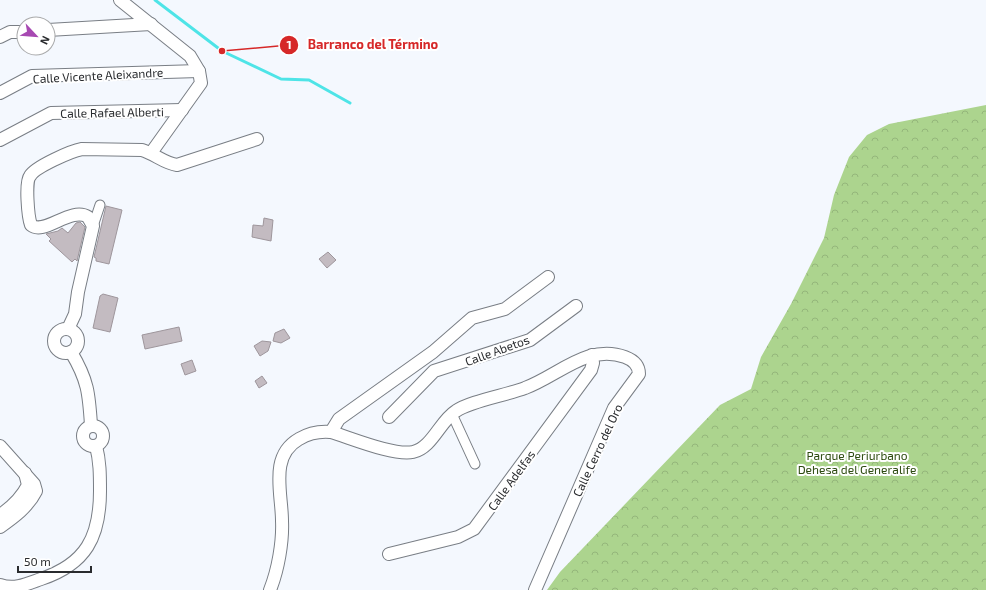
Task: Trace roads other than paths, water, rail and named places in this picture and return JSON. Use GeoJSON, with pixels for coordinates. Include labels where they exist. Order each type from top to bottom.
{"type":"FeatureCollection","features":[{"type":"Feature","properties":{"kind":"street"},"geometry":{"type":"LineString","coordinates":[[120,0],[190,56],[199,71],[201,83],[151,153]]}},
{"type":"Feature","properties":{"kind":"street"},"geometry":{"type":"LineString","coordinates":[[56,30],[151,24]]}},
{"type":"Feature","properties":{"kind":"street"},"geometry":{"type":"LineString","coordinates":[[0,37],[10,32],[16,32]]}},
{"type":"Feature","properties":{"kind":"street","name":"Calle Vicente Aleixandre"},"geometry":{"type":"LineString","coordinates":[[0,93],[32,76],[199,71]]}},
{"type":"Feature","properties":{"kind":"street","name":"Calle Rafael Alberti"},"geometry":{"type":"LineString","coordinates":[[0,140],[51,113],[182,110]]}},
{"type":"Feature","properties":{"kind":"street"},"geometry":{"type":"LineString","coordinates":[[93,226],[88,217],[78,214],[41,227],[34,227],[30,221],[27,181],[29,176],[35,171],[76,150],[136,150],[151,153],[169,164],[182,165],[257,139]]}},
{"type":"Feature","properties":{"kind":"street"},"geometry":{"type":"LineString","coordinates":[[68,329],[74,332],[78,339],[77,347],[71,352],[60,351],[55,344],[57,333],[68,329],[75,314],[78,292],[93,226],[100,205]]}},
{"type":"Feature","properties":{"kind":"street"},"geometry":{"type":"LineString","coordinates":[[331,432],[339,419],[403,375],[433,352],[472,318],[505,309],[548,277]]}},
{"type":"Feature","properties":{"kind":"street","name":"Calle Abetos"},"geometry":{"type":"LineString","coordinates":[[388,417],[434,371],[530,340],[576,306]]}},
{"type":"Feature","properties":{"kind":"street"},"geometry":{"type":"LineString","coordinates":[[0,585],[7,588],[19,587],[45,578],[69,566],[86,550],[94,536],[100,507],[101,463],[96,446],[86,444],[82,439],[83,432],[91,426],[88,387],[71,352]]}},
{"type":"Feature","properties":{"kind":"street","name":"Calle Cerro del Oro"},"geometry":{"type":"LineString","coordinates":[[270,590],[282,537],[279,480],[283,456],[293,442],[304,436],[320,431],[331,432],[398,453],[407,453],[418,450],[425,445],[452,414],[462,408],[534,385],[592,355],[610,353],[629,359],[637,364],[639,374],[614,408],[535,590]]}},
{"type":"Feature","properties":{"kind":"street","name":"Calle Adelfas"},"geometry":{"type":"LineString","coordinates":[[389,554],[458,537],[474,529],[591,370],[593,363],[592,355]]}},
{"type":"Feature","properties":{"kind":"street"},"geometry":{"type":"LineString","coordinates":[[403,375],[417,389]]}},
{"type":"Feature","properties":{"kind":"street"},"geometry":{"type":"LineString","coordinates":[[452,414],[475,464]]}},
{"type":"Feature","properties":{"kind":"street"},"geometry":{"type":"LineString","coordinates":[[0,446],[34,484],[36,491],[32,499],[21,512],[0,527]]}},
{"type":"Feature","properties":{"kind":"street"},"geometry":{"type":"LineString","coordinates":[[0,516],[14,506],[23,496],[28,485],[25,474]]}},
{"type":"Feature","properties":{"kind":"waterway"},"geometry":{"type":"LineString","coordinates":[[155,0],[222,51],[281,79],[309,80],[350,103]]}},
{"type":"Feature","properties":{"kind":"place","name":"Barranco del Término"},"geometry":{"type":"Point","coordinates":[222,51]}},
{"type":"Feature","properties":{"kind":"park label","name":"Parque Periurbano Dehesa del Generalife"},"geometry":{"type":"Point","coordinates":[857,462]}}]}
